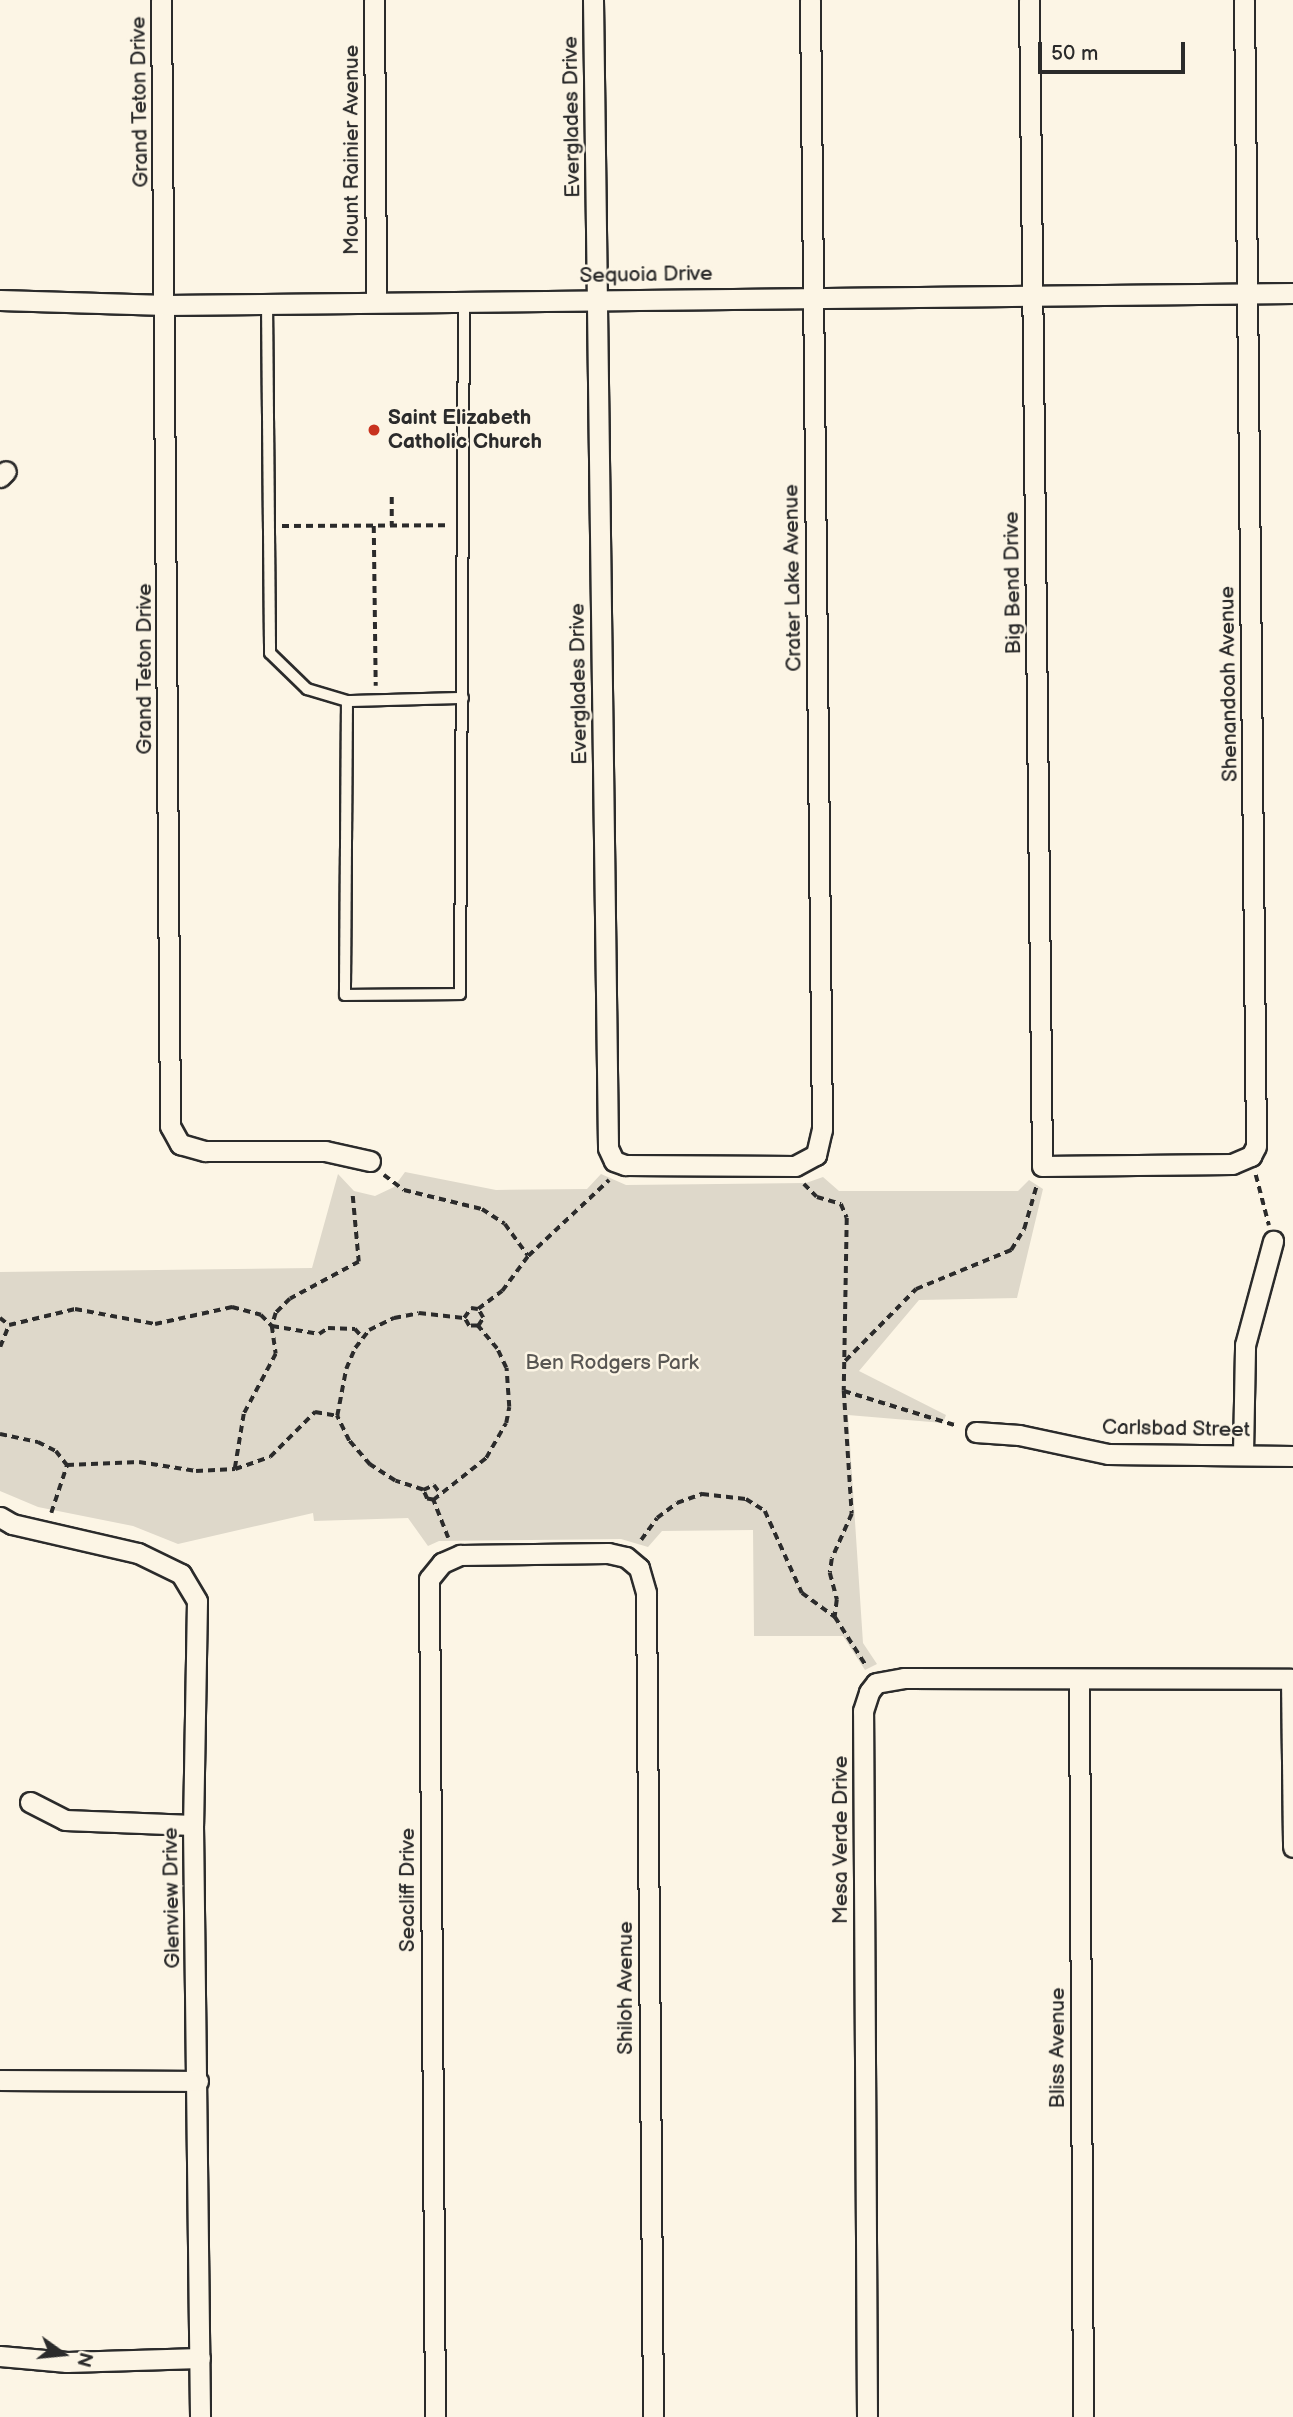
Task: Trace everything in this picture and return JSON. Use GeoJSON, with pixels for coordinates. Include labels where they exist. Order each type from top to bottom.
{"type":"FeatureCollection","features":[{"type":"Feature","properties":{"kind":"street","name":"Grand Teton Drive"},"geometry":{"type":"LineString","coordinates":[[161,0],[166,305],[170,1126],[180,1144],[205,1151],[325,1151],[370,1161]]}},
{"type":"Feature","properties":{"kind":"street","name":"Mount Rainier Avenue"},"geometry":{"type":"LineString","coordinates":[[374,0],[376,300]]}},
{"type":"Feature","properties":{"kind":"street","name":"Everglades Drive"},"geometry":{"type":"LineString","coordinates":[[593,0],[608,1149],[614,1161],[625,1166]]}},
{"type":"Feature","properties":{"kind":"street","name":"Crater Lake Avenue"},"geometry":{"type":"LineString","coordinates":[[795,1166],[816,1155],[822,1129],[810,0]]}},
{"type":"Feature","properties":{"kind":"street","name":"Big Bend Drive"},"geometry":{"type":"LineString","coordinates":[[1029,0],[1042,1166]]}},
{"type":"Feature","properties":{"kind":"street","name":"Shenandoah Avenue"},"geometry":{"type":"LineString","coordinates":[[1244,0],[1257,1132],[1251,1156]]}},
{"type":"Feature","properties":{"kind":"street","name":"Sequoia Drive"},"geometry":{"type":"LineString","coordinates":[[0,300],[166,305],[464,299],[1293,293]]}},
{"type":"Feature","properties":{"kind":"street"},"geometry":{"type":"LineString","coordinates":[[1042,1166],[1232,1164],[1251,1156]]}},
{"type":"Feature","properties":{"kind":"street"},"geometry":{"type":"LineString","coordinates":[[625,1166],[795,1166]]}},
{"type":"Feature","properties":{"kind":"street"},"geometry":{"type":"LineString","coordinates":[[1243,1453],[1244,1345],[1273,1241]]}},
{"type":"Feature","properties":{"kind":"street","name":"Carlsbad Street"},"geometry":{"type":"LineString","coordinates":[[976,1432],[1019,1435],[1108,1454],[1243,1453],[1293,1456]]}},
{"type":"Feature","properties":{"kind":"street","name":"Glenview Drive"},"geometry":{"type":"LineString","coordinates":[[0,1517],[45,1531],[138,1553],[181,1574],[197,1601],[192,1825],[198,2081],[200,2417]]}},
{"type":"Feature","properties":{"kind":"street","name":"Seacliff Drive"},"geometry":{"type":"LineString","coordinates":[[435,2417],[429,1579],[442,1563],[460,1555],[608,1553],[634,1562]]}},
{"type":"Feature","properties":{"kind":"street","name":"Shiloh Avenue"},"geometry":{"type":"LineString","coordinates":[[634,1562],[644,1579],[646,1593],[653,2417]]}},
{"type":"Feature","properties":{"kind":"street"},"geometry":{"type":"LineString","coordinates":[[876,1683],[904,1678],[1291,1679],[1293,1847]]}},
{"type":"Feature","properties":{"kind":"street","name":"Bliss Avenue"},"geometry":{"type":"LineString","coordinates":[[1079,1679],[1083,2417]]}},
{"type":"Feature","properties":{"kind":"street","name":"Mesa Verde Drive"},"geometry":{"type":"LineString","coordinates":[[867,2417],[863,1711],[876,1683]]}},
{"type":"Feature","properties":{"kind":"street"},"geometry":{"type":"LineString","coordinates":[[30,1802],[65,1820],[192,1825]]}},
{"type":"Feature","properties":{"kind":"street"},"geometry":{"type":"LineString","coordinates":[[0,2080],[198,2081]]}},
{"type":"Feature","properties":{"kind":"street"},"geometry":{"type":"LineString","coordinates":[[0,2356],[67,2362],[200,2358]]}},
{"type":"Feature","properties":{"kind":"lane"},"geometry":{"type":"LineString","coordinates":[[347,701],[345,995],[460,994],[464,299]]}},
{"type":"Feature","properties":{"kind":"lane"},"geometry":{"type":"LineString","coordinates":[[267,302],[270,653],[307,689],[347,701],[463,698]]}},
{"type":"Feature","properties":{"kind":"path"},"geometry":{"type":"LineString","coordinates":[[392,497],[392,526]]}},
{"type":"Feature","properties":{"kind":"path"},"geometry":{"type":"LineString","coordinates":[[280,526],[453,525]]}},
{"type":"Feature","properties":{"kind":"path"},"geometry":{"type":"LineString","coordinates":[[374,526],[376,686]]}},
{"type":"Feature","properties":{"kind":"path"},"geometry":{"type":"LineString","coordinates":[[1251,1156],[1273,1241]]}},
{"type":"Feature","properties":{"kind":"path"},"geometry":{"type":"LineString","coordinates":[[370,1161],[404,1190],[482,1209],[505,1224],[528,1256]]}},
{"type":"Feature","properties":{"kind":"path"},"geometry":{"type":"LineString","coordinates":[[464,1318],[466,1312],[478,1310],[502,1291],[528,1256],[625,1166]]}},
{"type":"Feature","properties":{"kind":"path"},"geometry":{"type":"LineString","coordinates":[[795,1166],[807,1191],[841,1204],[845,1210],[843,1362],[852,1514],[832,1559],[835,1617]]}},
{"type":"Feature","properties":{"kind":"path"},"geometry":{"type":"LineString","coordinates":[[843,1362],[916,1289],[1011,1250],[1024,1229],[1042,1166]]}},
{"type":"Feature","properties":{"kind":"path"},"geometry":{"type":"LineString","coordinates":[[235,1469],[244,1414],[276,1354],[272,1326],[276,1313],[290,1299],[359,1262],[353,1196]]}},
{"type":"Feature","properties":{"kind":"path"},"geometry":{"type":"LineString","coordinates":[[9,1325],[75,1309],[168,1323],[232,1307],[261,1315],[272,1326],[319,1334],[328,1328],[355,1329],[363,1338]]}},
{"type":"Feature","properties":{"kind":"path"},"geometry":{"type":"LineString","coordinates":[[478,1310],[483,1318],[478,1326]]}},
{"type":"Feature","properties":{"kind":"path"},"geometry":{"type":"LineString","coordinates":[[433,1500],[427,1499],[423,1490],[395,1481],[370,1465],[349,1441],[337,1416],[346,1369],[363,1338],[394,1318],[419,1313],[464,1318]]}},
{"type":"Feature","properties":{"kind":"path"},"geometry":{"type":"LineString","coordinates":[[0,1318],[9,1325]]}},
{"type":"Feature","properties":{"kind":"path"},"geometry":{"type":"LineString","coordinates":[[464,1318],[469,1326],[478,1326]]}},
{"type":"Feature","properties":{"kind":"path"},"geometry":{"type":"LineString","coordinates":[[0,1347],[9,1325]]}},
{"type":"Feature","properties":{"kind":"path"},"geometry":{"type":"LineString","coordinates":[[433,1500],[486,1458],[506,1423],[506,1368],[478,1326]]}},
{"type":"Feature","properties":{"kind":"path"},"geometry":{"type":"LineString","coordinates":[[844,1391],[976,1432]]}},
{"type":"Feature","properties":{"kind":"path"},"geometry":{"type":"LineString","coordinates":[[0,1434],[47,1447],[66,1465],[139,1462],[197,1471],[235,1469],[270,1457],[315,1412],[337,1416]]}},
{"type":"Feature","properties":{"kind":"path"},"geometry":{"type":"LineString","coordinates":[[45,1531],[66,1465]]}},
{"type":"Feature","properties":{"kind":"path"},"geometry":{"type":"LineString","coordinates":[[423,1490],[429,1484],[440,1493]]}},
{"type":"Feature","properties":{"kind":"path"},"geometry":{"type":"LineString","coordinates":[[642,1540],[657,1518],[677,1503],[702,1494],[746,1499],[765,1511],[803,1593],[835,1617],[876,1683]]}},
{"type":"Feature","properties":{"kind":"path"},"geometry":{"type":"LineString","coordinates":[[433,1500],[435,1514],[448,1538]]}},
{"type":"Feature","properties":{"kind":"green space","name":"Ben Rodgers Park"},"geometry":{"type":"Polygon","coordinates":[[[405,1172],[496,1190],[587,1189],[601,1174],[626,1185],[806,1183],[823,1177],[839,1191],[1018,1191],[1029,1180],[1043,1189],[1017,1298],[919,1300],[859,1371],[946,1415],[943,1423],[848,1415],[863,1643],[877,1664],[865,1670],[843,1636],[754,1636],[753,1530],[662,1531],[648,1547],[621,1539],[439,1541],[428,1546],[408,1518],[314,1521],[313,1513],[178,1544],[133,1526],[38,1507],[0,1491],[0,1272],[312,1268],[338,1174],[354,1191],[375,1196],[394,1187],[405,1172]]]}},
{"type":"Feature","properties":{"kind":"place","name":"Saint Elizabeth Catholic Church"},"geometry":{"type":"Point","coordinates":[374,430]}}]}
